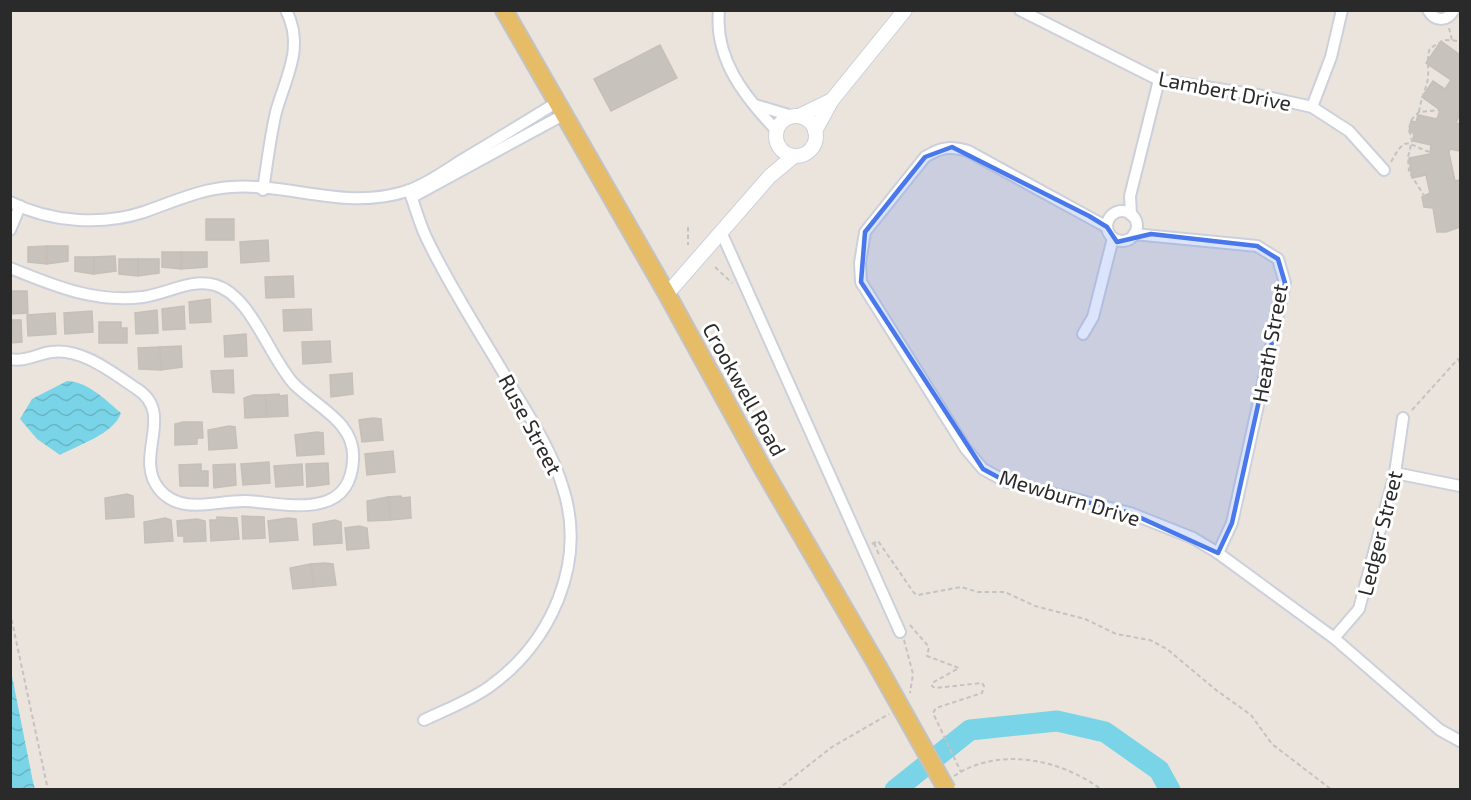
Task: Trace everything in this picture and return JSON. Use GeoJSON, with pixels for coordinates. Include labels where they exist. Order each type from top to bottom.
{"type":"FeatureCollection","features":[{"type":"Feature","properties":{"kind":"main road","name":"Crookwell Road"},"geometry":{"type":"LineString","coordinates":[[504,10],[667,294],[763,469],[947,786]]}},
{"type":"Feature","properties":{"kind":"street"},"geometry":{"type":"LineString","coordinates":[[263,190],[276,113],[295,48],[295,34],[286,10]]}},
{"type":"Feature","properties":{"kind":"street"},"geometry":{"type":"LineString","coordinates":[[719,10],[719,42],[726,63],[752,104],[777,137],[784,152],[794,156],[800,156],[811,149],[814,144],[815,131],[832,100],[906,10]]}},
{"type":"Feature","properties":{"kind":"street","name":"Lambert Drive"},"geometry":{"type":"LineString","coordinates":[[1020,10],[1159,80],[1312,106],[1349,131],[1387,168]]}},
{"type":"Feature","properties":{"kind":"street"},"geometry":{"type":"LineString","coordinates":[[1312,106],[1331,57],[1342,10]]}},
{"type":"Feature","properties":{"kind":"street"},"geometry":{"type":"LineString","coordinates":[[1428,10],[1432,16],[1441,19],[1450,16],[1454,10]]}},
{"type":"Feature","properties":{"kind":"street"},"geometry":{"type":"LineString","coordinates":[[1083,334],[1093,317],[1118,239],[1135,230],[1126,213],[1159,80]]}},
{"type":"Feature","properties":{"kind":"street"},"geometry":{"type":"LineString","coordinates":[[770,176],[782,121],[832,100]]}},
{"type":"Feature","properties":{"kind":"street"},"geometry":{"type":"LineString","coordinates":[[752,104],[809,121],[815,131]]}},
{"type":"Feature","properties":{"kind":"street"},"geometry":{"type":"LineString","coordinates":[[10,230],[15,204],[50,216],[96,220],[141,212],[209,190],[233,187],[263,190],[285,189],[344,200],[375,199],[410,194],[559,109]]}},
{"type":"Feature","properties":{"kind":"street","name":"Mewburn Drive"},"geometry":{"type":"LineString","coordinates":[[1108,222],[1054,200],[968,151],[952,147],[938,149],[925,157],[865,232],[860,263],[861,282],[966,449],[983,469],[1007,482],[1130,513],[1192,538],[1218,553],[1334,638],[1440,730],[1461,741]]}},
{"type":"Feature","properties":{"kind":"street"},"geometry":{"type":"LineString","coordinates":[[667,294],[722,234],[770,176],[794,156]]}},
{"type":"Feature","properties":{"kind":"street","name":"Ruse Street"},"geometry":{"type":"LineString","coordinates":[[410,194],[426,238],[556,466],[570,518],[570,549],[565,580],[554,614],[535,642],[515,666],[487,689],[424,720]]}},
{"type":"Feature","properties":{"kind":"street"},"geometry":{"type":"LineString","coordinates":[[1118,239],[1108,222],[1126,213]]}},
{"type":"Feature","properties":{"kind":"street","name":"Heath Street"},"geometry":{"type":"LineString","coordinates":[[1135,230],[1151,234],[1257,246],[1278,259],[1284,283],[1232,523],[1218,553]]}},
{"type":"Feature","properties":{"kind":"street"},"geometry":{"type":"LineString","coordinates":[[722,234],[900,632]]}},
{"type":"Feature","properties":{"kind":"street"},"geometry":{"type":"LineString","coordinates":[[10,268],[68,291],[107,297],[145,297],[198,284],[222,287],[242,303],[294,383],[342,426],[352,446],[353,467],[350,477],[338,494],[310,507],[245,501],[193,505],[176,502],[161,491],[152,478],[149,457],[156,414],[144,394],[92,362],[69,352],[50,352],[23,360],[10,360]]}},
{"type":"Feature","properties":{"kind":"street","name":"Ledger Street"},"geometry":{"type":"LineString","coordinates":[[1334,638],[1359,609],[1395,473],[1403,418]]}},
{"type":"Feature","properties":{"kind":"street"},"geometry":{"type":"LineString","coordinates":[[1395,473],[1461,486]]}},
{"type":"Feature","properties":{"kind":"path"},"geometry":{"type":"LineString","coordinates":[[1449,27],[1452,39]]}},
{"type":"Feature","properties":{"kind":"path"},"geometry":{"type":"LineString","coordinates":[[1425,197],[1424,191],[1409,172],[1408,158],[1412,142],[1409,128],[1412,119],[1419,112],[1421,96],[1428,79],[1426,59],[1430,48],[1438,42],[1452,39],[1461,41]]}},
{"type":"Feature","properties":{"kind":"path"},"geometry":{"type":"LineString","coordinates":[[1419,112],[1440,110]]}},
{"type":"Feature","properties":{"kind":"path"},"geometry":{"type":"LineString","coordinates":[[1387,168],[1401,147],[1412,142]]}},
{"type":"Feature","properties":{"kind":"path"},"geometry":{"type":"LineString","coordinates":[[1412,142],[1430,152]]}},
{"type":"Feature","properties":{"kind":"path"},"geometry":{"type":"LineString","coordinates":[[688,228],[688,245]]}},
{"type":"Feature","properties":{"kind":"path"},"geometry":{"type":"LineString","coordinates":[[715,267],[736,287]]}},
{"type":"Feature","properties":{"kind":"path"},"geometry":{"type":"LineString","coordinates":[[1403,418],[1458,359],[1461,363]]}},
{"type":"Feature","properties":{"kind":"path"},"geometry":{"type":"LineString","coordinates":[[862,548],[878,541],[914,593],[918,595],[961,587],[978,592],[1005,592],[1035,606],[1072,614],[1116,634],[1149,640],[1167,649],[1251,716],[1272,744],[1332,789]]}},
{"type":"Feature","properties":{"kind":"path"},"geometry":{"type":"LineString","coordinates":[[874,543],[883,564]]}},
{"type":"Feature","properties":{"kind":"path"},"geometry":{"type":"LineString","coordinates":[[10,612],[48,789]]}},
{"type":"Feature","properties":{"kind":"path"},"geometry":{"type":"LineString","coordinates":[[905,616],[929,647],[927,656],[959,668],[932,683],[932,686],[935,688],[981,683],[984,686],[982,693],[936,708],[933,717],[961,772]]}},
{"type":"Feature","properties":{"kind":"path"},"geometry":{"type":"LineString","coordinates":[[900,632],[913,674],[911,691],[907,699]]}},
{"type":"Feature","properties":{"kind":"path"},"geometry":{"type":"LineString","coordinates":[[777,789],[832,747],[897,709]]}},
{"type":"Feature","properties":{"kind":"path"},"geometry":{"type":"LineString","coordinates":[[947,786],[961,772],[987,762],[1021,758],[1057,766],[1102,789]]}},
{"type":"Feature","properties":{"kind":"highlighted area"},"geometry":{"type":"Polygon","coordinates":[[[952,147],[1089,216],[1107,227],[1117,242],[1151,234],[1257,246],[1278,259],[1285,283],[1232,523],[1218,553],[1130,513],[1007,482],[983,469],[861,282],[865,232],[925,157],[952,147]]]}},
{"type":"Feature","properties":{"kind":"water"},"geometry":{"type":"Polygon","coordinates":[[[67,381],[89,388],[121,413],[111,427],[103,433],[60,455],[37,439],[20,419],[32,399],[67,381]]]}},
{"type":"Feature","properties":{"kind":"water"},"geometry":{"type":"Polygon","coordinates":[[[11,671],[33,782],[35,789],[11,789],[11,671]]]}},
{"type":"Feature","properties":{"kind":"building"},"geometry":{"type":"Polygon","coordinates":[[[1441,41],[1460,55],[1460,113],[1456,123],[1460,124],[1460,151],[1450,149],[1449,153],[1455,181],[1460,180],[1460,227],[1446,232],[1437,232],[1433,208],[1424,207],[1422,197],[1430,193],[1426,175],[1412,178],[1409,158],[1430,154],[1431,145],[1413,141],[1414,133],[1409,132],[1411,121],[1416,122],[1418,115],[1437,119],[1440,110],[1422,97],[1433,81],[1445,89],[1451,80],[1426,63],[1441,41]]]}},
{"type":"Feature","properties":{"kind":"building"},"geometry":{"type":"Polygon","coordinates":[[[660,45],[677,78],[611,111],[594,79],[660,45]]]}},
{"type":"Feature","properties":{"kind":"building"},"geometry":{"type":"Polygon","coordinates":[[[206,219],[234,219],[234,240],[206,240],[206,219]]]}},
{"type":"Feature","properties":{"kind":"building"},"geometry":{"type":"Polygon","coordinates":[[[268,240],[269,261],[241,263],[240,242],[268,240]]]}},
{"type":"Feature","properties":{"kind":"building"},"geometry":{"type":"Polygon","coordinates":[[[47,246],[47,264],[28,262],[28,247],[47,246]]]}},
{"type":"Feature","properties":{"kind":"building"},"geometry":{"type":"Polygon","coordinates":[[[47,246],[68,246],[68,261],[47,264],[47,246]]]}},
{"type":"Feature","properties":{"kind":"building"},"geometry":{"type":"Polygon","coordinates":[[[162,252],[181,252],[181,269],[162,267],[162,252]]]}},
{"type":"Feature","properties":{"kind":"building"},"geometry":{"type":"Polygon","coordinates":[[[181,252],[207,252],[207,267],[181,269],[181,252]]]}},
{"type":"Feature","properties":{"kind":"building"},"geometry":{"type":"Polygon","coordinates":[[[115,256],[116,271],[94,274],[94,257],[115,256]]]}},
{"type":"Feature","properties":{"kind":"building"},"geometry":{"type":"Polygon","coordinates":[[[75,257],[94,257],[94,274],[75,271],[75,257]]]}},
{"type":"Feature","properties":{"kind":"building"},"geometry":{"type":"Polygon","coordinates":[[[119,259],[138,259],[138,276],[119,274],[119,259]]]}},
{"type":"Feature","properties":{"kind":"building"},"geometry":{"type":"Polygon","coordinates":[[[138,259],[159,259],[159,273],[138,276],[138,259]]]}},
{"type":"Feature","properties":{"kind":"building"},"geometry":{"type":"Polygon","coordinates":[[[293,276],[294,297],[266,298],[265,277],[293,276]]]}},
{"type":"Feature","properties":{"kind":"building"},"geometry":{"type":"Polygon","coordinates":[[[27,291],[28,313],[10,314],[10,293],[27,291]]]}},
{"type":"Feature","properties":{"kind":"building"},"geometry":{"type":"Polygon","coordinates":[[[210,299],[211,322],[190,323],[189,302],[210,299]]]}},
{"type":"Feature","properties":{"kind":"building"},"geometry":{"type":"Polygon","coordinates":[[[184,306],[185,329],[163,330],[162,309],[184,306]]]}},
{"type":"Feature","properties":{"kind":"building"},"geometry":{"type":"Polygon","coordinates":[[[311,309],[312,330],[284,331],[283,310],[311,309]]]}},
{"type":"Feature","properties":{"kind":"building"},"geometry":{"type":"Polygon","coordinates":[[[157,310],[158,333],[136,334],[135,313],[157,310]]]}},
{"type":"Feature","properties":{"kind":"building"},"geometry":{"type":"Polygon","coordinates":[[[92,311],[93,332],[65,334],[64,313],[92,311]]]}},
{"type":"Feature","properties":{"kind":"building"},"geometry":{"type":"Polygon","coordinates":[[[55,313],[56,334],[28,336],[27,315],[55,313]]]}},
{"type":"Feature","properties":{"kind":"building"},"geometry":{"type":"Polygon","coordinates":[[[10,320],[21,320],[22,342],[10,343],[10,320]]]}},
{"type":"Feature","properties":{"kind":"building"},"geometry":{"type":"Polygon","coordinates":[[[99,322],[121,322],[121,328],[127,328],[127,343],[99,343],[99,322]]]}},
{"type":"Feature","properties":{"kind":"building"},"geometry":{"type":"Polygon","coordinates":[[[246,334],[247,356],[225,357],[224,336],[246,334]]]}},
{"type":"Feature","properties":{"kind":"building"},"geometry":{"type":"Polygon","coordinates":[[[330,341],[331,362],[303,364],[302,342],[330,341]]]}},
{"type":"Feature","properties":{"kind":"building"},"geometry":{"type":"Polygon","coordinates":[[[181,346],[182,367],[161,370],[160,347],[181,346]]]}},
{"type":"Feature","properties":{"kind":"building"},"geometry":{"type":"Polygon","coordinates":[[[160,347],[161,370],[139,369],[138,348],[160,347]]]}},
{"type":"Feature","properties":{"kind":"building"},"geometry":{"type":"Polygon","coordinates":[[[233,370],[234,393],[213,392],[211,371],[233,370]]]}},
{"type":"Feature","properties":{"kind":"building"},"geometry":{"type":"Polygon","coordinates":[[[352,373],[353,394],[331,397],[330,375],[352,373]]]}},
{"type":"Feature","properties":{"kind":"building"},"geometry":{"type":"Polygon","coordinates":[[[279,394],[279,396],[287,395],[288,416],[267,417],[265,395],[279,394]]]}},
{"type":"Feature","properties":{"kind":"building"},"geometry":{"type":"Polygon","coordinates":[[[265,395],[267,417],[245,418],[244,398],[265,395]]]}},
{"type":"Feature","properties":{"kind":"building"},"geometry":{"type":"Polygon","coordinates":[[[381,419],[383,440],[362,442],[359,420],[381,419]]]}},
{"type":"Feature","properties":{"kind":"building"},"geometry":{"type":"Polygon","coordinates":[[[202,422],[203,438],[197,438],[197,444],[175,445],[175,424],[202,422]]]}},
{"type":"Feature","properties":{"kind":"building"},"geometry":{"type":"Polygon","coordinates":[[[235,427],[237,448],[209,450],[208,430],[235,427]]]}},
{"type":"Feature","properties":{"kind":"building"},"geometry":{"type":"Polygon","coordinates":[[[323,433],[324,454],[297,456],[295,435],[323,433]]]}},
{"type":"Feature","properties":{"kind":"building"},"geometry":{"type":"Polygon","coordinates":[[[393,451],[395,472],[367,475],[365,454],[393,451]]]}},
{"type":"Feature","properties":{"kind":"building"},"geometry":{"type":"Polygon","coordinates":[[[269,462],[270,483],[243,485],[241,464],[269,462]]]}},
{"type":"Feature","properties":{"kind":"building"},"geometry":{"type":"Polygon","coordinates":[[[328,463],[329,484],[307,487],[306,464],[328,463]]]}},
{"type":"Feature","properties":{"kind":"building"},"geometry":{"type":"Polygon","coordinates":[[[201,464],[201,471],[208,471],[208,486],[180,486],[179,465],[201,464]]]}},
{"type":"Feature","properties":{"kind":"building"},"geometry":{"type":"Polygon","coordinates":[[[235,464],[236,485],[214,488],[213,465],[235,464]]]}},
{"type":"Feature","properties":{"kind":"building"},"geometry":{"type":"Polygon","coordinates":[[[302,464],[303,485],[276,487],[274,466],[302,464]]]}},
{"type":"Feature","properties":{"kind":"building"},"geometry":{"type":"Polygon","coordinates":[[[127,494],[133,496],[134,517],[106,519],[105,498],[127,494]]]}},
{"type":"Feature","properties":{"kind":"building"},"geometry":{"type":"Polygon","coordinates":[[[401,496],[402,498],[410,497],[411,518],[390,520],[388,497],[401,496]]]}},
{"type":"Feature","properties":{"kind":"building"},"geometry":{"type":"Polygon","coordinates":[[[388,497],[390,520],[368,521],[367,501],[388,497]]]}},
{"type":"Feature","properties":{"kind":"building"},"geometry":{"type":"Polygon","coordinates":[[[242,516],[264,517],[265,538],[243,539],[242,516]]]}},
{"type":"Feature","properties":{"kind":"building"},"geometry":{"type":"Polygon","coordinates":[[[217,517],[237,518],[239,539],[211,541],[210,520],[217,520],[217,517]]]}},
{"type":"Feature","properties":{"kind":"building"},"geometry":{"type":"Polygon","coordinates":[[[165,518],[171,520],[173,541],[145,543],[144,522],[165,518]]]}},
{"type":"Feature","properties":{"kind":"building"},"geometry":{"type":"Polygon","coordinates":[[[197,519],[205,521],[206,541],[184,542],[184,536],[178,536],[177,521],[197,519]]]}},
{"type":"Feature","properties":{"kind":"building"},"geometry":{"type":"Polygon","coordinates":[[[296,519],[298,540],[270,542],[268,521],[296,519]]]}},
{"type":"Feature","properties":{"kind":"building"},"geometry":{"type":"Polygon","coordinates":[[[335,520],[341,522],[342,543],[314,545],[313,524],[335,520]]]}},
{"type":"Feature","properties":{"kind":"building"},"geometry":{"type":"Polygon","coordinates":[[[359,526],[367,528],[369,548],[347,550],[345,528],[359,526]]]}},
{"type":"Feature","properties":{"kind":"building"},"geometry":{"type":"Polygon","coordinates":[[[311,564],[333,564],[336,585],[314,587],[311,564]]]}},
{"type":"Feature","properties":{"kind":"building"},"geometry":{"type":"Polygon","coordinates":[[[311,564],[314,587],[293,589],[290,568],[311,564]]]}},
{"type":"Feature","properties":{"kind":"waterway"},"geometry":{"type":"LineString","coordinates":[[895,790],[970,730],[1057,721],[1105,732],[1159,770],[1170,790]]}}]}
